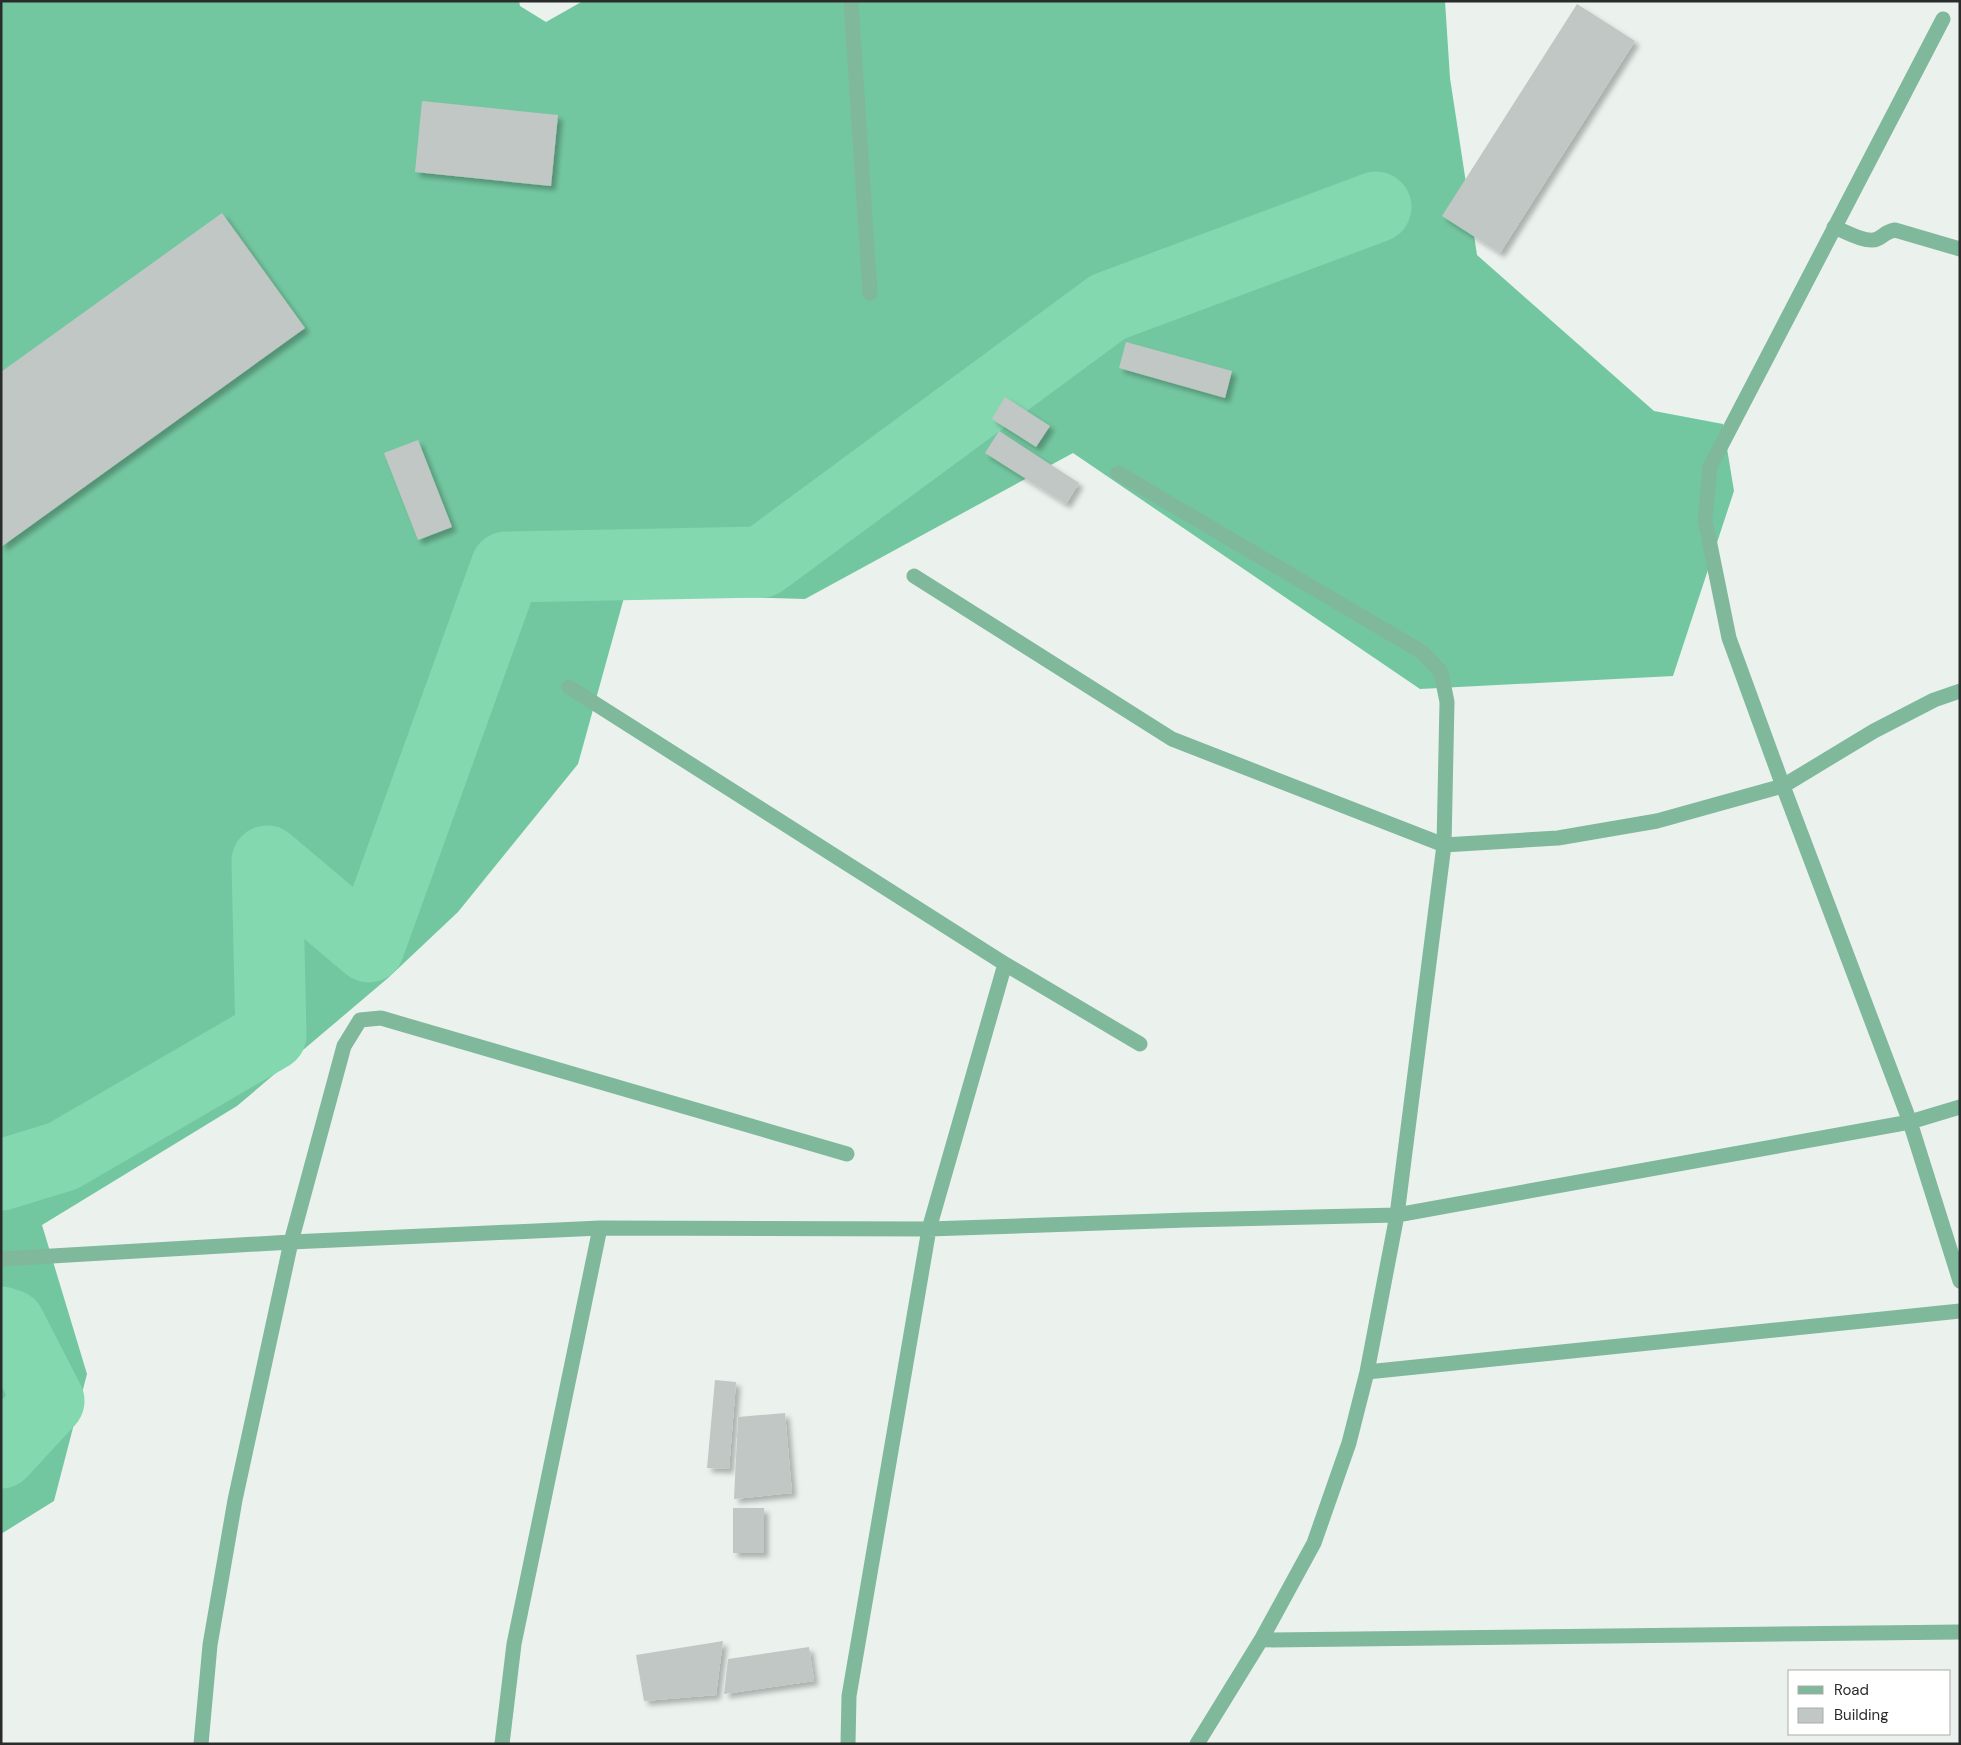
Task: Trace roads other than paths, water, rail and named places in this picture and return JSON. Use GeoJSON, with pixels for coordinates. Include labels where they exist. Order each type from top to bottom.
{"type":"FeatureCollection","features":[{"type":"Feature","properties":{"kind":"street"},"geometry":{"type":"LineString","coordinates":[[852,1],[870,293]]}},
{"type":"Feature","properties":{"kind":"street"},"geometry":{"type":"LineString","coordinates":[[1943,19],[1710,467],[1705,520],[1729,638],[1910,1122],[1960,1282]]}},
{"type":"Feature","properties":{"kind":"street"},"geometry":{"type":"LineString","coordinates":[[1834,227],[1868,241],[1877,239],[1886,232],[1895,230],[1960,249]]}},
{"type":"Feature","properties":{"kind":"street"},"geometry":{"type":"LineString","coordinates":[[1118,473],[1422,652],[1441,672],[1447,702],[1444,845],[1397,1215],[1367,1372],[1349,1443],[1314,1543],[1261,1640],[1198,1744]]}},
{"type":"Feature","properties":{"kind":"street"},"geometry":{"type":"LineString","coordinates":[[914,576],[1172,739],[1444,845],[1558,838],[1657,821],[1783,786],[1874,731],[1934,700],[1960,691]]}},
{"type":"Feature","properties":{"kind":"street"},"geometry":{"type":"LineString","coordinates":[[568,688],[1005,964],[1140,1044]]}},
{"type":"Feature","properties":{"kind":"street"},"geometry":{"type":"LineString","coordinates":[[848,1744],[849,1696],[929,1229],[1005,964]]}},
{"type":"Feature","properties":{"kind":"street"},"geometry":{"type":"LineString","coordinates":[[201,1744],[210,1645],[235,1500],[291,1242],[344,1046],[360,1020],[381,1018],[846,1154]]}},
{"type":"Feature","properties":{"kind":"street"},"geometry":{"type":"LineString","coordinates":[[1,1259],[291,1242],[600,1228],[929,1229],[1397,1215],[1910,1122],[1960,1107]]}},
{"type":"Feature","properties":{"kind":"street"},"geometry":{"type":"LineString","coordinates":[[502,1744],[514,1644],[600,1228]]}},
{"type":"Feature","properties":{"kind":"street"},"geometry":{"type":"LineString","coordinates":[[1367,1372],[1960,1311]]}},
{"type":"Feature","properties":{"kind":"street"},"geometry":{"type":"LineString","coordinates":[[1261,1640],[1960,1632]]}},
{"type":"Feature","properties":{"kind":"waterway"},"geometry":{"type":"LineString","coordinates":[[1,1175],[63,1156],[271,1035],[267,861],[369,947],[506,567],[762,562],[1108,307],[1376,207]]}},
{"type":"Feature","properties":{"kind":"waterway"},"geometry":{"type":"LineString","coordinates":[[1,1322],[10,1325],[49,1401],[1,1453]]}}]}
